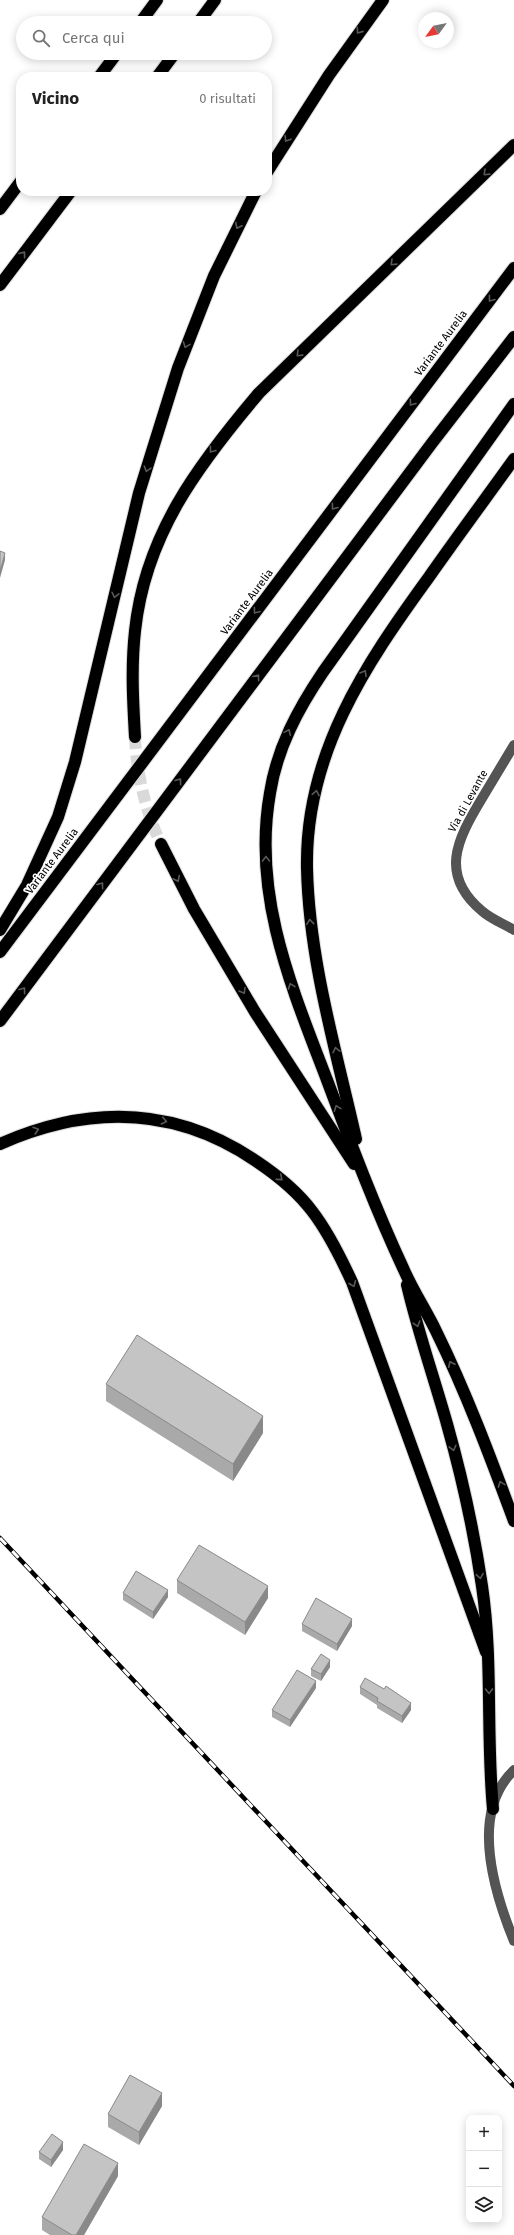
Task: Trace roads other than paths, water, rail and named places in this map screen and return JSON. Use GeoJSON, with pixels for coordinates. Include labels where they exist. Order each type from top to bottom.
{"type":"FeatureCollection","features":[{"type":"Feature","properties":{"kind":"highway"},"geometry":{"type":"LineString","coordinates":[[145,16],[157,0]]}},
{"type":"Feature","properties":{"kind":"highway"},"geometry":{"type":"LineString","coordinates":[[203,16],[215,0]]}},
{"type":"Feature","properties":{"kind":"highway"},"geometry":{"type":"LineString","coordinates":[[272,164],[328,75],[382,0]]}},
{"type":"Feature","properties":{"kind":"highway"},"geometry":{"type":"LineString","coordinates":[[103,72],[112,60]]}},
{"type":"Feature","properties":{"kind":"highway"},"geometry":{"type":"LineString","coordinates":[[161,72],[170,60]]}},
{"type":"Feature","properties":{"kind":"highway"},"geometry":{"type":"LineString","coordinates":[[135,737],[132,668],[135,631],[142,588],[153,553],[165,524],[189,483],[232,425],[259,393],[514,145]]}},
{"type":"Feature","properties":{"kind":"highway"},"geometry":{"type":"LineString","coordinates":[[0,209],[16,188]]}},
{"type":"Feature","properties":{"kind":"highway"},"geometry":{"type":"LineString","coordinates":[[0,285],[67,196]]}},
{"type":"Feature","properties":{"kind":"highway"},"geometry":{"type":"LineString","coordinates":[[0,930],[27,885],[58,817],[75,762],[139,493],[178,368],[214,276],[254,196]]}},
{"type":"Feature","properties":{"kind":"highway","name":"Variante Aurelia"},"geometry":{"type":"LineString","coordinates":[[0,952],[514,268]]}},
{"type":"Feature","properties":{"kind":"highway"},"geometry":{"type":"LineString","coordinates":[[0,1021],[432,443],[514,337]]}},
{"type":"Feature","properties":{"kind":"highway"},"geometry":{"type":"LineString","coordinates":[[514,404],[312,689],[280,751],[270,793],[266,842],[269,901],[277,940],[291,985],[366,1183],[404,1272],[436,1331],[471,1408],[514,1521]]}},
{"type":"Feature","properties":{"kind":"highway"},"geometry":{"type":"LineString","coordinates":[[366,1183],[312,941],[307,866],[316,792],[328,746],[340,716],[365,670],[396,622],[514,459]]}},
{"type":"Feature","properties":{"kind":"highway"},"geometry":{"type":"LineString","coordinates":[[161,844],[194,909],[255,1012],[366,1183]]}},
{"type":"Feature","properties":{"kind":"highway"},"geometry":{"type":"LineString","coordinates":[[0,1144],[35,1130],[87,1118],[120,1116],[167,1121],[222,1140],[269,1170],[300,1197],[312,1211],[334,1245],[352,1282],[486,1652]]}},
{"type":"Feature","properties":{"kind":"highway"},"geometry":{"type":"LineString","coordinates":[[404,1272],[414,1314],[448,1426],[463,1486],[482,1589],[490,1689],[489,1763],[493,1809]]}},
{"type":"Feature","properties":{"kind":"street","name":"Via di Levante"},"geometry":{"type":"LineString","coordinates":[[514,745],[464,829],[456,852],[457,873],[466,895],[483,912],[514,930]]}},
{"type":"Feature","properties":{"kind":"street"},"geometry":{"type":"LineString","coordinates":[[514,1770],[505,1780],[493,1809],[489,1831],[490,1860],[496,1889],[514,1941]]}},
{"type":"Feature","properties":{"kind":"tunnel"},"geometry":{"type":"LineString","coordinates":[[135,737],[140,779],[146,805],[161,844]]}},
{"type":"Feature","properties":{"kind":"railway"},"geometry":{"type":"LineString","coordinates":[[0,1538],[514,2086]]}}]}
